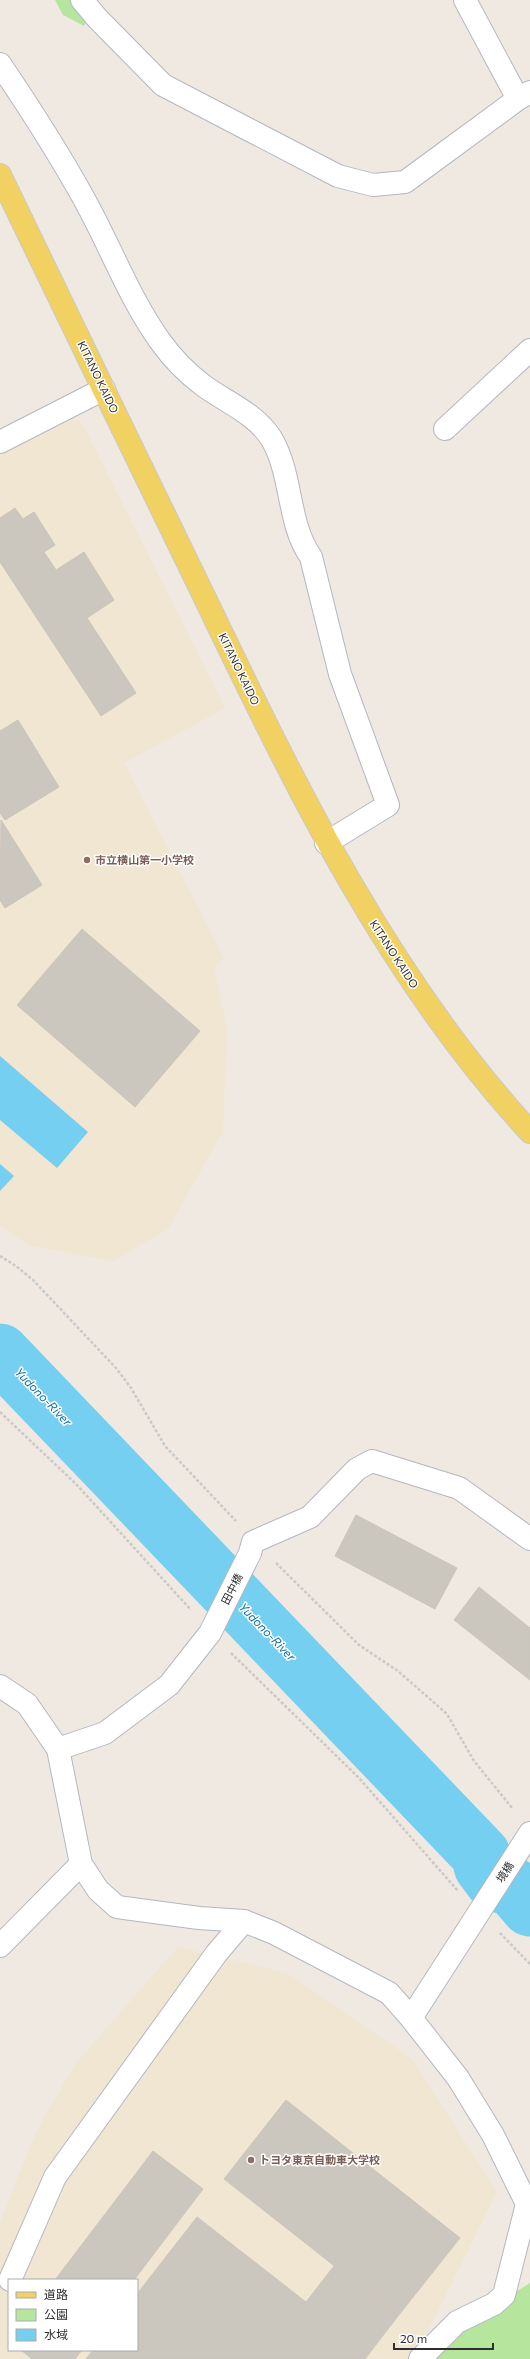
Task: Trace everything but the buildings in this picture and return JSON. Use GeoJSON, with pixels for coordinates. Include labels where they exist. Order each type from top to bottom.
{"type":"FeatureCollection","features":[{"type":"Feature","properties":{"kind":"main road","name":"KITANO KAIDO"},"geometry":{"type":"LineString","coordinates":[[0,175],[265,723],[326,843],[418,991],[470,1063],[530,1132]]}},
{"type":"Feature","properties":{"kind":"street"},"geometry":{"type":"LineString","coordinates":[[82,0],[97,18],[163,84],[338,176],[373,185],[405,182],[524,95],[465,0]]}},
{"type":"Feature","properties":{"kind":"street"},"geometry":{"type":"LineString","coordinates":[[0,64],[84,198],[133,300],[161,342],[182,367],[203,386],[254,419],[270,437],[285,471],[302,545],[310,557],[340,674],[388,805],[326,843]]}},
{"type":"Feature","properties":{"kind":"street"},"geometry":{"type":"LineString","coordinates":[[444,429],[530,350]]}},
{"type":"Feature","properties":{"kind":"street"},"geometry":{"type":"LineString","coordinates":[[0,442],[104,389]]}},
{"type":"Feature","properties":{"kind":"street","name":"田中橋"},"geometry":{"type":"LineString","coordinates":[[58,1749],[105,1734],[169,1685],[212,1628],[250,1554],[253,1542],[310,1517],[356,1469],[372,1461],[459,1488],[530,1539]]}},
{"type":"Feature","properties":{"kind":"street"},"geometry":{"type":"LineString","coordinates":[[0,1686],[27,1704],[58,1749],[81,1864],[98,1890],[117,1906],[199,1918],[244,1921],[274,1933],[389,1992],[458,2078],[493,2135],[527,2204],[504,2295],[494,2304],[457,2322],[420,2359]]}},
{"type":"Feature","properties":{"kind":"street","name":"境橋"},"geometry":{"type":"LineString","coordinates":[[411,2018],[528,1836]]}},
{"type":"Feature","properties":{"kind":"street"},"geometry":{"type":"LineString","coordinates":[[0,1946],[81,1864]]}},
{"type":"Feature","properties":{"kind":"street"},"geometry":{"type":"LineString","coordinates":[[10,2279],[55,2178],[216,1954],[244,1921]]}},
{"type":"Feature","properties":{"kind":"street"},"geometry":{"type":"LineString","coordinates":[[0,2294],[8,2282]]}},
{"type":"Feature","properties":{"kind":"path"},"geometry":{"type":"LineString","coordinates":[[0,1412],[76,1484],[212,1628],[359,1778],[392,1818],[482,1908],[530,1964]]}},
{"type":"Feature","properties":{"kind":"shaded area","name":"市立横山第一小学校"},"geometry":{"type":"Polygon","coordinates":[[[63,415],[82,423],[225,708],[124,763],[224,958],[214,969],[227,1028],[223,1131],[168,1229],[113,1261],[28,1245],[0,1226],[0,450],[63,415]]]}},
{"type":"Feature","properties":{"kind":"shaded area","name":"トヨタ東京自動車大学校"},"geometry":{"type":"Polygon","coordinates":[[[178,1947],[287,1973],[412,2059],[497,2192],[414,2359],[0,2359],[0,2222],[38,2128],[76,2063],[178,1947]]]}},
{"type":"Feature","properties":{"kind":"green space"},"geometry":{"type":"Polygon","coordinates":[[[55,0],[96,0],[84,26],[63,15],[55,0]]]}},
{"type":"Feature","properties":{"kind":"green space"},"geometry":{"type":"Polygon","coordinates":[[[530,2283],[530,2359],[426,2359],[436,2342],[530,2283]]]}},
{"type":"Feature","properties":{"kind":"water"},"geometry":{"type":"Polygon","coordinates":[[[0,1056],[88,1132],[57,1168],[0,1120],[0,1056]]]}},
{"type":"Feature","properties":{"kind":"water"},"geometry":{"type":"Polygon","coordinates":[[[0,1164],[14,1176],[0,1191],[0,1164]]]}},
{"type":"Feature","properties":{"kind":"waterway","name":"Yudono-River"},"geometry":{"type":"LineString","coordinates":[[0,1353],[481,1855],[483,1866],[495,1882],[513,1887],[530,1907]]}},
{"type":"Feature","properties":{"kind":"place","name":"市立横山第一小学校"},"geometry":{"type":"Point","coordinates":[87,860]}},
{"type":"Feature","properties":{"kind":"place","name":"トヨタ東京自動車大学校"},"geometry":{"type":"Point","coordinates":[251,2160]}}]}
